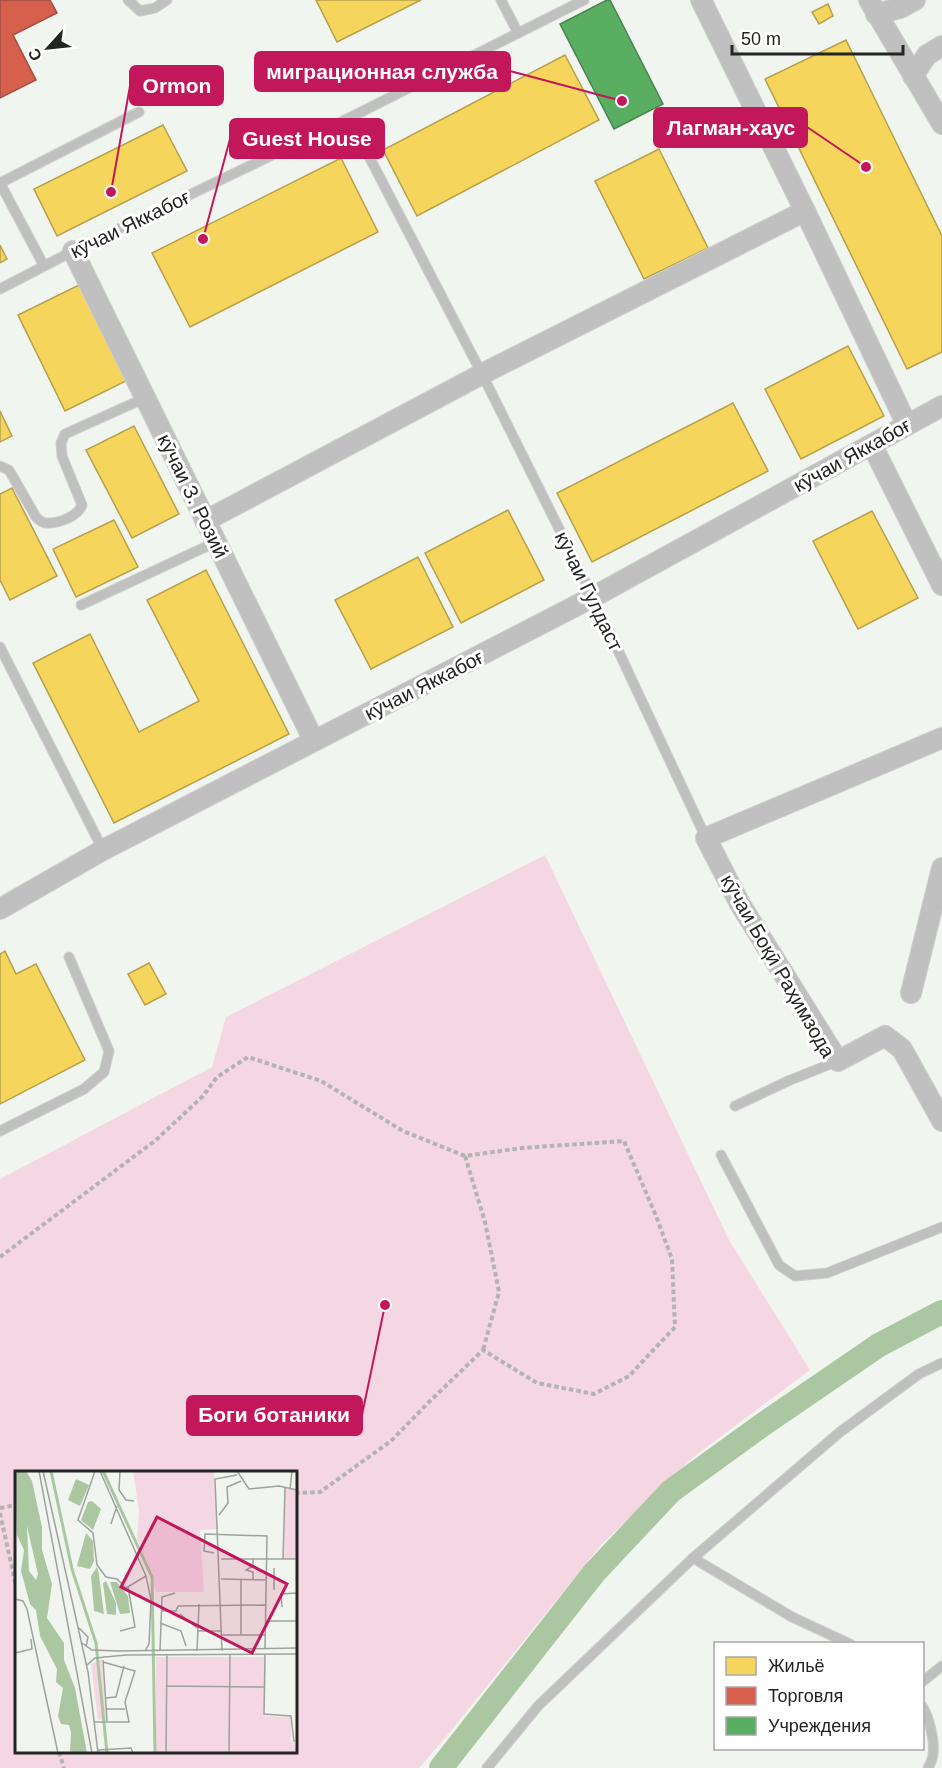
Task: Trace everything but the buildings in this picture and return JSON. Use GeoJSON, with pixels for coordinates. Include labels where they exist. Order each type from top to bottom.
{"type":"FeatureCollection","features":[{"type":"Feature","properties":{"kind":"street"},"geometry":{"type":"LineString","coordinates":[[701,0],[908,424]]}},
{"type":"Feature","properties":{"kind":"street"},"geometry":{"type":"LineString","coordinates":[[873,7],[900,8],[915,0]]}},
{"type":"Feature","properties":{"kind":"street"},"geometry":{"type":"LineString","coordinates":[[873,7],[942,124]]}},
{"type":"Feature","properties":{"kind":"street"},"geometry":{"type":"LineString","coordinates":[[913,76],[927,55],[942,46]]}},
{"type":"Feature","properties":{"kind":"street"},"geometry":{"type":"LineString","coordinates":[[205,521],[482,374],[805,211]]}},
{"type":"Feature","properties":{"kind":"street","name":"кӯчаи З. Розий"},"geometry":{"type":"LineString","coordinates":[[73,251],[314,741]]}},
{"type":"Feature","properties":{"kind":"street","name":"кӯчаи Яккабоғ"},"geometry":{"type":"LineString","coordinates":[[0,909],[103,850],[593,597],[942,406]]}},
{"type":"Feature","properties":{"kind":"street"},"geometry":{"type":"LineString","coordinates":[[872,445],[942,585]]}},
{"type":"Feature","properties":{"kind":"street"},"geometry":{"type":"LineString","coordinates":[[706,838],[942,738]]}},
{"type":"Feature","properties":{"kind":"street","name":"кӯчаи Боқӣ Раҳимзода"},"geometry":{"type":"LineString","coordinates":[[706,838],[740,904],[838,1060]]}},
{"type":"Feature","properties":{"kind":"street"},"geometry":{"type":"LineString","coordinates":[[911,993],[942,868]]}},
{"type":"Feature","properties":{"kind":"street"},"geometry":{"type":"LineString","coordinates":[[838,1060],[885,1035],[902,1049],[942,1121]]}},
{"type":"Feature","properties":{"kind":"lane"},"geometry":{"type":"LineString","coordinates":[[128,0],[140,11],[155,8],[167,0]]}},
{"type":"Feature","properties":{"kind":"lane"},"geometry":{"type":"LineString","coordinates":[[501,0],[518,33]]}},
{"type":"Feature","properties":{"kind":"lane","name":"кӯчаи Яккабоғ"},"geometry":{"type":"LineString","coordinates":[[0,289],[584,0]]}},
{"type":"Feature","properties":{"kind":"lane"},"geometry":{"type":"LineString","coordinates":[[44,266],[0,183],[139,112]]}},
{"type":"Feature","properties":{"kind":"lane","name":"кӯчаи Гулдаст"},"geometry":{"type":"LineString","coordinates":[[349,118],[482,374],[593,597],[706,838]]}},
{"type":"Feature","properties":{"kind":"lane"},"geometry":{"type":"LineString","coordinates":[[0,466],[9,470],[40,521],[48,524],[73,516],[80,512],[82,505],[62,456],[61,443],[65,435],[145,398]]}},
{"type":"Feature","properties":{"kind":"lane"},"geometry":{"type":"LineString","coordinates":[[81,605],[216,542]]}},
{"type":"Feature","properties":{"kind":"lane"},"geometry":{"type":"LineString","coordinates":[[0,647],[103,850]]}},
{"type":"Feature","properties":{"kind":"lane"},"geometry":{"type":"LineString","coordinates":[[0,1131],[84,1089],[104,1072],[109,1051],[69,957]]}},
{"type":"Feature","properties":{"kind":"lane","name":"кӯчаи Боқӣ Раҳимзода"},"geometry":{"type":"LineString","coordinates":[[735,1106],[838,1060]]}},
{"type":"Feature","properties":{"kind":"lane"},"geometry":{"type":"LineString","coordinates":[[721,1155],[779,1265],[795,1276],[827,1273],[942,1227]]}},
{"type":"Feature","properties":{"kind":"lane"},"geometry":{"type":"LineString","coordinates":[[487,1768],[538,1706],[693,1558],[840,1432],[919,1374],[942,1363]]}},
{"type":"Feature","properties":{"kind":"lane"},"geometry":{"type":"LineString","coordinates":[[693,1558],[792,1617],[846,1642]]}},
{"type":"Feature","properties":{"kind":"lane"},"geometry":{"type":"LineString","coordinates":[[924,1680],[942,1666]]}},
{"type":"Feature","properties":{"kind":"lane"},"geometry":{"type":"LineString","coordinates":[[924,1709],[931,1731],[934,1755],[928,1768]]}},
{"type":"Feature","properties":{"kind":"path"},"geometry":{"type":"LineString","coordinates":[[0,1257],[156,1140],[203,1096],[217,1077],[248,1057],[321,1081],[403,1131],[465,1156],[522,1148],[624,1141],[672,1259],[675,1327],[629,1376],[594,1394],[537,1383],[483,1350]]}},
{"type":"Feature","properties":{"kind":"path"},"geometry":{"type":"LineString","coordinates":[[297,1493],[320,1492],[391,1442],[483,1350],[499,1292],[485,1222],[465,1156]]}},
{"type":"Feature","properties":{"kind":"path"},"geometry":{"type":"LineString","coordinates":[[0,1508],[15,1505]]}},
{"type":"Feature","properties":{"kind":"path"},"geometry":{"type":"LineString","coordinates":[[0,1513],[15,1581]]}},
{"type":"Feature","properties":{"kind":"path"},"geometry":{"type":"LineString","coordinates":[[59,1753],[64,1768]]}},
{"type":"Feature","properties":{"kind":"shaded area"},"geometry":{"type":"Polygon","coordinates":[[[545,855],[729,1240],[810,1370],[696,1455],[601,1545],[419,1768],[0,1768],[0,1179],[212,1067],[226,1017],[545,855]]]}},
{"type":"Feature","properties":{"kind":"waterway"},"geometry":{"type":"LineString","coordinates":[[441,1768],[594,1573],[671,1491],[879,1345],[942,1312]]}},
{"type":"Feature","properties":{"kind":"place","name":"миграционная служба"},"geometry":{"type":"Point","coordinates":[622,101]}},
{"type":"Feature","properties":{"kind":"place","name":"Лагман-хаус"},"geometry":{"type":"Point","coordinates":[866,167]}},
{"type":"Feature","properties":{"kind":"place","name":"Ormon"},"geometry":{"type":"Point","coordinates":[111,192]}},
{"type":"Feature","properties":{"kind":"place","name":"Guest House"},"geometry":{"type":"Point","coordinates":[203,239]}},
{"type":"Feature","properties":{"kind":"place","name":"Боги ботаники"},"geometry":{"type":"Point","coordinates":[385,1305]}}]}
